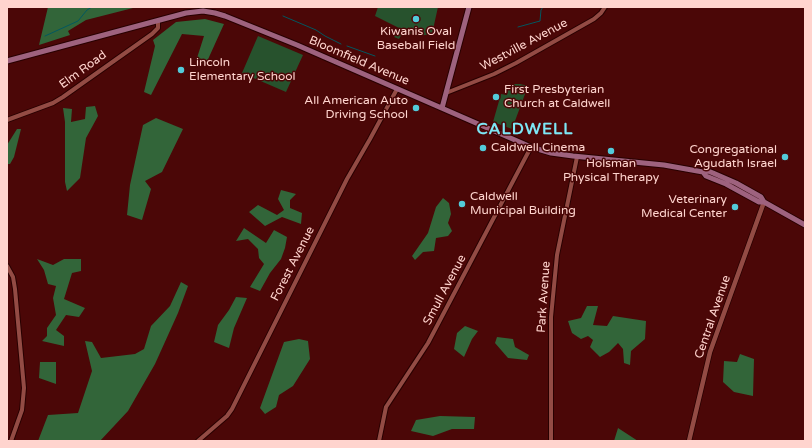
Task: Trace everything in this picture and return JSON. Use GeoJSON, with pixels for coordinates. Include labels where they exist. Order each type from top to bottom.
{"type":"FeatureCollection","features":[{"type":"Feature","properties":{"kind":"main road"},"geometry":{"type":"LineString","coordinates":[[442,108],[469,7]]}},
{"type":"Feature","properties":{"kind":"main road","name":"Bloomfield Avenue"},"geometry":{"type":"LineString","coordinates":[[7,61],[192,12],[203,11],[220,14],[292,43],[532,147],[557,154],[577,157],[664,165],[703,172],[708,171],[726,178],[761,197],[764,202],[805,225]]}},
{"type":"Feature","properties":{"kind":"main road","name":"Central Avenue"},"geometry":{"type":"LineString","coordinates":[[689,441],[710,352],[764,202]]}},
{"type":"Feature","properties":{"kind":"street","name":"Westville Avenue"},"geometry":{"type":"LineString","coordinates":[[446,93],[494,74],[516,63],[594,19],[605,7]]}},
{"type":"Feature","properties":{"kind":"street","name":"Elm Road"},"geometry":{"type":"LineString","coordinates":[[7,120],[53,103],[63,97],[152,34],[158,28],[158,21]]}},
{"type":"Feature","properties":{"kind":"street","name":"Forest Avenue"},"geometry":{"type":"LineString","coordinates":[[198,441],[227,416],[232,409],[347,179],[397,89]]}},
{"type":"Feature","properties":{"kind":"street","name":"Smull Avenue"},"geometry":{"type":"LineString","coordinates":[[379,441],[386,407],[428,343],[532,147]]}},
{"type":"Feature","properties":{"kind":"street","name":"Park Avenue"},"geometry":{"type":"LineString","coordinates":[[551,441],[551,317],[557,255],[577,157]]}},
{"type":"Feature","properties":{"kind":"street"},"geometry":{"type":"LineString","coordinates":[[7,266],[13,277],[15,289],[24,388],[22,410],[11,441]]}},
{"type":"Feature","properties":{"kind":"green space"},"geometry":{"type":"Polygon","coordinates":[[[48,7],[137,7],[86,20],[68,31],[70,35],[39,45],[48,7]]]}},
{"type":"Feature","properties":{"kind":"green space"},"geometry":{"type":"Polygon","coordinates":[[[378,7],[438,7],[432,34],[418,36],[403,32],[399,39],[394,37],[399,28],[375,16],[378,7]]]}},
{"type":"Feature","properties":{"kind":"green space"},"geometry":{"type":"Polygon","coordinates":[[[205,19],[224,24],[205,66],[197,58],[204,36],[182,34],[151,95],[144,92],[155,46],[153,40],[176,22],[205,19]]]}},
{"type":"Feature","properties":{"kind":"green space"},"geometry":{"type":"Polygon","coordinates":[[[258,36],[303,55],[286,92],[242,73],[258,36]]]}},
{"type":"Feature","properties":{"kind":"green space"},"geometry":{"type":"Polygon","coordinates":[[[513,84],[528,86],[512,129],[493,122],[501,94],[507,95],[509,86],[513,84]]]}},
{"type":"Feature","properties":{"kind":"green space"},"geometry":{"type":"Polygon","coordinates":[[[95,106],[98,116],[86,138],[80,178],[67,191],[65,182],[65,122],[63,108],[72,109],[71,122],[85,119],[86,107],[95,106]]]}},
{"type":"Feature","properties":{"kind":"green space"},"geometry":{"type":"Polygon","coordinates":[[[156,118],[183,129],[162,172],[145,181],[151,189],[142,220],[127,215],[130,185],[143,125],[156,118]]]}},
{"type":"Feature","properties":{"kind":"green space"},"geometry":{"type":"Polygon","coordinates":[[[17,129],[21,129],[14,157],[10,164],[7,164],[7,145],[17,129]]]}},
{"type":"Feature","properties":{"kind":"green space"},"geometry":{"type":"Polygon","coordinates":[[[281,190],[296,194],[290,200],[290,208],[302,213],[301,224],[282,217],[265,226],[249,212],[258,205],[277,215],[284,210],[278,199],[281,190]]]}},
{"type":"Feature","properties":{"kind":"green space"},"geometry":{"type":"Polygon","coordinates":[[[443,198],[449,203],[451,214],[448,223],[452,231],[448,236],[436,238],[434,251],[423,252],[415,260],[412,256],[428,233],[436,207],[443,198]]]}},
{"type":"Feature","properties":{"kind":"green space"},"geometry":{"type":"Polygon","coordinates":[[[244,228],[266,243],[274,230],[287,237],[281,259],[270,273],[260,291],[250,287],[264,264],[259,258],[258,249],[248,239],[236,241],[244,228]]]}},
{"type":"Feature","properties":{"kind":"green space"},"geometry":{"type":"Polygon","coordinates":[[[37,259],[53,265],[64,259],[81,259],[81,271],[72,273],[64,299],[85,308],[79,317],[66,315],[56,330],[64,336],[64,346],[42,341],[47,336],[47,328],[56,315],[53,298],[56,286],[48,284],[44,270],[37,259]]]}},
{"type":"Feature","properties":{"kind":"green space"},"geometry":{"type":"Polygon","coordinates":[[[181,282],[188,286],[178,313],[155,364],[128,411],[100,441],[38,441],[48,415],[78,413],[92,371],[85,341],[92,342],[101,358],[135,354],[144,349],[151,326],[170,306],[181,282]]]}},
{"type":"Feature","properties":{"kind":"green space"},"geometry":{"type":"Polygon","coordinates":[[[236,297],[247,298],[234,328],[229,348],[214,342],[218,325],[236,297]]]}},
{"type":"Feature","properties":{"kind":"green space"},"geometry":{"type":"Polygon","coordinates":[[[587,306],[598,306],[593,325],[607,326],[613,316],[646,321],[645,339],[631,351],[630,365],[624,363],[623,349],[618,343],[609,352],[600,357],[590,347],[593,340],[588,336],[581,339],[572,333],[568,321],[581,318],[587,306]]]}},
{"type":"Feature","properties":{"kind":"green space"},"geometry":{"type":"Polygon","coordinates":[[[465,326],[478,331],[472,339],[464,357],[454,349],[457,333],[465,326]]]}},
{"type":"Feature","properties":{"kind":"green space"},"geometry":{"type":"Polygon","coordinates":[[[497,337],[513,339],[515,347],[529,355],[527,360],[508,358],[495,343],[497,337]]]}},
{"type":"Feature","properties":{"kind":"green space"},"geometry":{"type":"Polygon","coordinates":[[[299,339],[308,341],[310,359],[293,386],[279,395],[276,407],[265,414],[260,408],[284,342],[299,339]]]}},
{"type":"Feature","properties":{"kind":"green space"},"geometry":{"type":"Polygon","coordinates":[[[740,354],[754,359],[753,396],[734,392],[723,382],[724,361],[737,362],[740,354]]]}},
{"type":"Feature","properties":{"kind":"green space"},"geometry":{"type":"Polygon","coordinates":[[[40,362],[56,362],[56,384],[39,378],[40,362]]]}},
{"type":"Feature","properties":{"kind":"green space"},"geometry":{"type":"Polygon","coordinates":[[[440,416],[475,417],[474,429],[452,429],[433,436],[411,431],[416,420],[440,416]]]}},
{"type":"Feature","properties":{"kind":"green space"},"geometry":{"type":"Polygon","coordinates":[[[618,428],[638,441],[614,441],[618,428]]]}},
{"type":"Feature","properties":{"kind":"waterway"},"geometry":{"type":"LineString","coordinates":[[45,36],[78,21],[87,10],[92,7]]}},
{"type":"Feature","properties":{"kind":"waterway"},"geometry":{"type":"LineString","coordinates":[[518,27],[540,21],[541,10],[543,7]]}},
{"type":"Feature","properties":{"kind":"waterway"},"geometry":{"type":"LineString","coordinates":[[283,16],[316,30],[341,44]]}},
{"type":"Feature","properties":{"kind":"waterway"},"geometry":{"type":"LineString","coordinates":[[347,46],[375,56]]}},
{"type":"Feature","properties":{"kind":"place","name":"Kiwanis Oval Baseball Field"},"geometry":{"type":"Point","coordinates":[416,19]}},
{"type":"Feature","properties":{"kind":"place","name":"Lincoln Elementary School"},"geometry":{"type":"Point","coordinates":[181,70]}},
{"type":"Feature","properties":{"kind":"place","name":"First Presbyterian Church at Caldwell"},"geometry":{"type":"Point","coordinates":[496,97]}},
{"type":"Feature","properties":{"kind":"place","name":"All American Auto Driving School"},"geometry":{"type":"Point","coordinates":[416,108]}},
{"type":"Feature","properties":{"kind":"place","name":"Caldwell Cinema"},"geometry":{"type":"Point","coordinates":[483,148]}},
{"type":"Feature","properties":{"kind":"place","name":"Holsman Physical Therapy"},"geometry":{"type":"Point","coordinates":[611,151]}},
{"type":"Feature","properties":{"kind":"place","name":"Congregational Agudath Israel"},"geometry":{"type":"Point","coordinates":[785,157]}},
{"type":"Feature","properties":{"kind":"place","name":"Caldwell Municipal Building"},"geometry":{"type":"Point","coordinates":[462,204]}},
{"type":"Feature","properties":{"kind":"place","name":"Veterinary Medical Center"},"geometry":{"type":"Point","coordinates":[735,207]}},
{"type":"Feature","properties":{"kind":"district","name":"CALDWELL"},"geometry":{"type":"Point","coordinates":[525,130]}}]}
